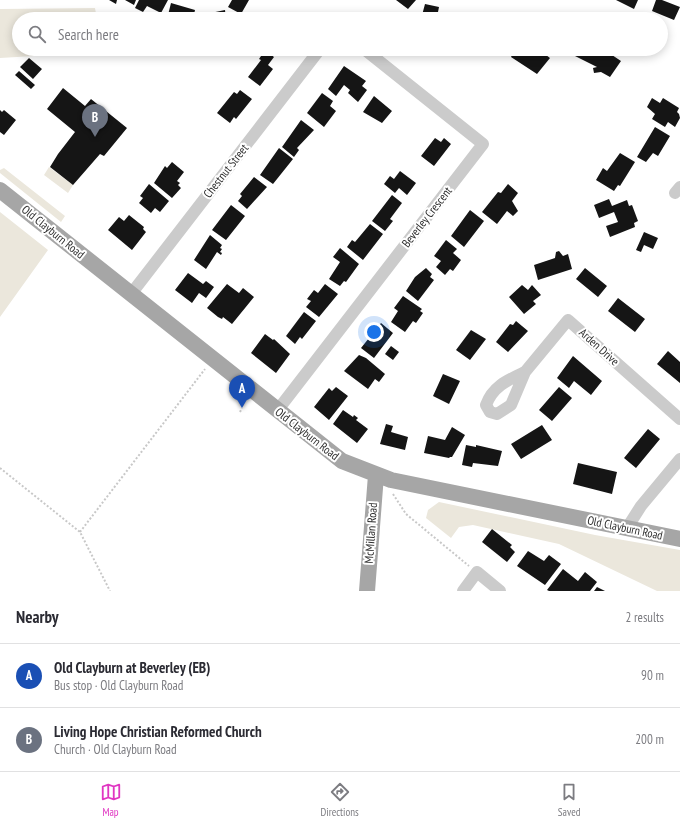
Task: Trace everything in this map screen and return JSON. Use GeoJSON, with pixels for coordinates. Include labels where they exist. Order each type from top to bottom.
{"type":"FeatureCollection","features":[{"type":"Feature","properties":{"kind":"main road","name":"Old Clayburn Road"},"geometry":{"type":"LineString","coordinates":[[0,190],[342,461],[391,480],[680,540]]}},
{"type":"Feature","properties":{"kind":"main road","name":"McMillan Road"},"geometry":{"type":"LineString","coordinates":[[367,591],[376,475]]}},
{"type":"Feature","properties":{"kind":"street","name":"Chestnut Street"},"geometry":{"type":"LineString","coordinates":[[131,294],[315,56]]}},
{"type":"Feature","properties":{"kind":"street","name":"Beverley Crescent"},"geometry":{"type":"LineString","coordinates":[[277,411],[483,144],[373,56]]}},
{"type":"Feature","properties":{"kind":"street","name":"Arden Drive"},"geometry":{"type":"LineString","coordinates":[[525,372],[568,320],[680,419]]}},
{"type":"Feature","properties":{"kind":"street"},"geometry":{"type":"LineString","coordinates":[[627,528],[641,506],[680,459]]}},
{"type":"Feature","properties":{"kind":"street"},"geometry":{"type":"LineString","coordinates":[[463,591],[477,572],[500,591]]}},
{"type":"Feature","properties":{"kind":"path"},"geometry":{"type":"LineString","coordinates":[[80,532],[212,359]]}},
{"type":"Feature","properties":{"kind":"path"},"geometry":{"type":"LineString","coordinates":[[240,412],[242,408]]}},
{"type":"Feature","properties":{"kind":"path"},"geometry":{"type":"LineString","coordinates":[[0,468],[80,532],[110,591]]}},
{"type":"Feature","properties":{"kind":"path"},"geometry":{"type":"LineString","coordinates":[[391,480],[393,496],[406,514],[477,572]]}},
{"type":"Feature","properties":{"kind":"shaded area"},"geometry":{"type":"Polygon","coordinates":[[[95,8],[96,12],[12,12],[12,56],[34,56],[0,58],[0,9],[95,8]]]}},
{"type":"Feature","properties":{"kind":"shaded area"},"geometry":{"type":"Polygon","coordinates":[[[49,167],[73,185],[68,193],[44,175],[49,167]]]}},
{"type":"Feature","properties":{"kind":"shaded area"},"geometry":{"type":"Polygon","coordinates":[[[4,168],[65,216],[61,222],[0,173],[0,170],[4,168]]]}},
{"type":"Feature","properties":{"kind":"shaded area"},"geometry":{"type":"Polygon","coordinates":[[[0,212],[48,250],[0,317],[0,212]]]}},
{"type":"Feature","properties":{"kind":"shaded area"},"geometry":{"type":"Polygon","coordinates":[[[439,502],[595,535],[680,550],[680,591],[657,591],[559,544],[473,525],[459,527],[451,538],[426,518],[428,510],[439,502]]]}},
{"type":"Feature","properties":{"kind":"building"},"geometry":{"type":"Polygon","coordinates":[[[109,0],[117,0],[116,4],[109,0]]]}},
{"type":"Feature","properties":{"kind":"building"},"geometry":{"type":"Polygon","coordinates":[[[125,0],[136,0],[134,5],[125,0]]]}},
{"type":"Feature","properties":{"kind":"building"},"geometry":{"type":"Polygon","coordinates":[[[139,0],[168,0],[162,12],[147,6],[143,12],[135,8],[139,0]]]}},
{"type":"Feature","properties":{"kind":"building"},"geometry":{"type":"Polygon","coordinates":[[[232,0],[249,0],[242,12],[237,12],[228,7],[232,0]]]}},
{"type":"Feature","properties":{"kind":"building"},"geometry":{"type":"Polygon","coordinates":[[[396,0],[416,0],[408,9],[396,0]]]}},
{"type":"Feature","properties":{"kind":"building"},"geometry":{"type":"Polygon","coordinates":[[[616,0],[638,0],[634,9],[616,0]]]}},
{"type":"Feature","properties":{"kind":"building"},"geometry":{"type":"Polygon","coordinates":[[[656,0],[662,0],[680,7],[674,20],[668,18],[668,12],[652,11],[656,0]]]}},
{"type":"Feature","properties":{"kind":"building"},"geometry":{"type":"Polygon","coordinates":[[[171,3],[195,10],[195,12],[169,12],[171,3]]]}},
{"type":"Feature","properties":{"kind":"building"},"geometry":{"type":"Polygon","coordinates":[[[425,4],[439,7],[438,12],[423,12],[425,4]]]}},
{"type":"Feature","properties":{"kind":"building"},"geometry":{"type":"Polygon","coordinates":[[[261,56],[274,57],[268,65],[273,69],[260,86],[248,77],[261,60],[259,59],[261,56]]]}},
{"type":"Feature","properties":{"kind":"building"},"geometry":{"type":"Polygon","coordinates":[[[547,56],[550,58],[537,74],[511,57],[547,56]]]}},
{"type":"Feature","properties":{"kind":"building"},"geometry":{"type":"Polygon","coordinates":[[[575,56],[614,56],[621,61],[610,77],[601,72],[594,73],[593,68],[597,67],[575,56]]]}},
{"type":"Feature","properties":{"kind":"building"},"geometry":{"type":"Polygon","coordinates":[[[29,58],[42,69],[33,79],[20,67],[29,58]]]}},
{"type":"Feature","properties":{"kind":"building"},"geometry":{"type":"Polygon","coordinates":[[[344,66],[366,81],[362,86],[367,90],[358,102],[348,93],[350,90],[344,85],[336,96],[328,89],[344,66]]]}},
{"type":"Feature","properties":{"kind":"building"},"geometry":{"type":"Polygon","coordinates":[[[19,71],[35,85],[31,89],[15,75],[19,71]]]}},
{"type":"Feature","properties":{"kind":"building"},"geometry":{"type":"Polygon","coordinates":[[[63,88],[85,106],[91,99],[127,128],[104,156],[100,154],[73,185],[50,167],[75,132],[47,109],[63,88]]]}},
{"type":"Feature","properties":{"kind":"building"},"geometry":{"type":"Polygon","coordinates":[[[240,90],[252,99],[236,119],[234,117],[230,123],[217,113],[234,92],[237,94],[240,90]]]}},
{"type":"Feature","properties":{"kind":"building"},"geometry":{"type":"Polygon","coordinates":[[[322,93],[333,101],[330,106],[336,111],[324,127],[307,113],[322,93]]]}},
{"type":"Feature","properties":{"kind":"building"},"geometry":{"type":"Polygon","coordinates":[[[374,96],[392,111],[382,123],[363,112],[374,96]]]}},
{"type":"Feature","properties":{"kind":"building"},"geometry":{"type":"Polygon","coordinates":[[[652,98],[660,103],[663,98],[679,108],[677,112],[680,118],[675,127],[668,122],[665,127],[652,119],[655,114],[647,107],[652,98]]]}},
{"type":"Feature","properties":{"kind":"building"},"geometry":{"type":"Polygon","coordinates":[[[0,110],[2,112],[4,110],[16,120],[4,135],[0,132],[0,110]]]}},
{"type":"Feature","properties":{"kind":"building"},"geometry":{"type":"Polygon","coordinates":[[[301,120],[314,130],[297,148],[299,150],[294,157],[282,147],[301,120]]]}},
{"type":"Feature","properties":{"kind":"building"},"geometry":{"type":"Polygon","coordinates":[[[655,127],[670,136],[658,156],[653,153],[646,162],[637,157],[655,127]]]}},
{"type":"Feature","properties":{"kind":"building"},"geometry":{"type":"Polygon","coordinates":[[[435,138],[441,142],[444,138],[451,144],[434,166],[421,156],[435,138]]]}},
{"type":"Feature","properties":{"kind":"building"},"geometry":{"type":"Polygon","coordinates":[[[279,148],[293,159],[273,184],[260,175],[279,148]]]}},
{"type":"Feature","properties":{"kind":"building"},"geometry":{"type":"Polygon","coordinates":[[[620,153],[635,162],[620,186],[618,185],[614,191],[596,180],[603,168],[607,171],[620,153]]]}},
{"type":"Feature","properties":{"kind":"building"},"geometry":{"type":"Polygon","coordinates":[[[172,162],[184,172],[177,181],[180,183],[178,185],[181,188],[172,198],[154,183],[165,166],[167,168],[172,162]]]}},
{"type":"Feature","properties":{"kind":"building"},"geometry":{"type":"Polygon","coordinates":[[[400,171],[416,183],[407,195],[399,188],[395,193],[384,184],[390,176],[394,179],[400,171]]]}},
{"type":"Feature","properties":{"kind":"building"},"geometry":{"type":"Polygon","coordinates":[[[254,177],[267,187],[247,209],[238,201],[242,196],[240,194],[254,177]]]}},
{"type":"Feature","properties":{"kind":"building"},"geometry":{"type":"Polygon","coordinates":[[[149,184],[169,201],[160,212],[155,208],[151,213],[139,203],[143,198],[140,196],[149,184]]]}},
{"type":"Feature","properties":{"kind":"building"},"geometry":{"type":"Polygon","coordinates":[[[508,184],[518,193],[512,201],[518,211],[513,216],[507,211],[497,224],[482,212],[498,192],[501,193],[508,184]]]}},
{"type":"Feature","properties":{"kind":"building"},"geometry":{"type":"Polygon","coordinates":[[[392,195],[402,203],[390,219],[393,221],[385,231],[372,221],[392,195]]]}},
{"type":"Feature","properties":{"kind":"building"},"geometry":{"type":"Polygon","coordinates":[[[609,199],[612,206],[627,200],[629,206],[632,205],[638,221],[634,223],[635,227],[610,237],[606,226],[618,222],[614,212],[599,218],[594,205],[609,199]]]}},
{"type":"Feature","properties":{"kind":"building"},"geometry":{"type":"Polygon","coordinates":[[[231,205],[245,216],[226,240],[212,230],[231,205]]]}},
{"type":"Feature","properties":{"kind":"building"},"geometry":{"type":"Polygon","coordinates":[[[470,210],[484,221],[464,247],[451,236],[470,210]]]}},
{"type":"Feature","properties":{"kind":"building"},"geometry":{"type":"Polygon","coordinates":[[[129,215],[144,227],[143,229],[146,232],[132,250],[108,230],[119,217],[124,221],[129,215]]]}},
{"type":"Feature","properties":{"kind":"building"},"geometry":{"type":"Polygon","coordinates":[[[370,224],[383,234],[363,260],[347,247],[352,240],[355,242],[370,224]]]}},
{"type":"Feature","properties":{"kind":"building"},"geometry":{"type":"Polygon","coordinates":[[[644,232],[658,238],[653,249],[644,245],[641,252],[636,250],[644,232]]]}},
{"type":"Feature","properties":{"kind":"building"},"geometry":{"type":"Polygon","coordinates":[[[210,235],[222,245],[220,252],[222,253],[221,255],[217,252],[206,269],[194,260],[210,235]]]}},
{"type":"Feature","properties":{"kind":"building"},"geometry":{"type":"Polygon","coordinates":[[[446,240],[457,249],[453,253],[461,260],[453,271],[450,269],[445,275],[436,267],[441,261],[434,256],[446,240]]]}},
{"type":"Feature","properties":{"kind":"building"},"geometry":{"type":"Polygon","coordinates":[[[340,248],[359,264],[346,282],[344,281],[340,286],[329,279],[340,262],[333,257],[340,248]]]}},
{"type":"Feature","properties":{"kind":"building"},"geometry":{"type":"Polygon","coordinates":[[[559,251],[563,256],[568,254],[572,269],[538,280],[534,265],[555,258],[556,252],[559,251]]]}},
{"type":"Feature","properties":{"kind":"building"},"geometry":{"type":"Polygon","coordinates":[[[426,268],[432,274],[430,277],[434,280],[418,301],[406,291],[415,277],[426,268]]]}},
{"type":"Feature","properties":{"kind":"building"},"geometry":{"type":"Polygon","coordinates":[[[585,268],[607,286],[598,297],[576,279],[585,268]]]}},
{"type":"Feature","properties":{"kind":"building"},"geometry":{"type":"Polygon","coordinates":[[[188,273],[203,284],[206,281],[214,287],[206,298],[199,293],[192,303],[175,290],[188,273]]]}},
{"type":"Feature","properties":{"kind":"building"},"geometry":{"type":"Polygon","coordinates":[[[227,284],[239,293],[243,288],[254,297],[232,324],[223,317],[222,319],[218,317],[207,308],[227,284]]]}},
{"type":"Feature","properties":{"kind":"building"},"geometry":{"type":"Polygon","coordinates":[[[325,284],[338,294],[319,317],[306,307],[311,301],[307,299],[314,290],[318,293],[325,284]]]}},
{"type":"Feature","properties":{"kind":"building"},"geometry":{"type":"Polygon","coordinates":[[[522,285],[528,290],[532,285],[541,295],[533,301],[536,304],[524,314],[509,297],[522,285]]]}},
{"type":"Feature","properties":{"kind":"building"},"geometry":{"type":"Polygon","coordinates":[[[403,296],[422,309],[420,311],[423,313],[416,323],[413,321],[405,332],[391,322],[398,311],[394,308],[403,296]]]}},
{"type":"Feature","properties":{"kind":"building"},"geometry":{"type":"Polygon","coordinates":[[[618,298],[645,319],[635,332],[608,311],[618,298]]]}},
{"type":"Feature","properties":{"kind":"building"},"geometry":{"type":"Polygon","coordinates":[[[304,312],[316,321],[302,339],[300,337],[295,344],[286,336],[304,312]]]}},
{"type":"Feature","properties":{"kind":"building"},"geometry":{"type":"Polygon","coordinates":[[[516,321],[528,331],[508,352],[496,342],[510,324],[513,325],[516,321]]]}},
{"type":"Feature","properties":{"kind":"building"},"geometry":{"type":"Polygon","coordinates":[[[381,323],[393,333],[374,358],[361,348],[381,323]]]}},
{"type":"Feature","properties":{"kind":"building"},"geometry":{"type":"Polygon","coordinates":[[[471,330],[486,339],[470,360],[456,350],[471,330]]]}},
{"type":"Feature","properties":{"kind":"building"},"geometry":{"type":"Polygon","coordinates":[[[265,334],[273,340],[274,339],[290,354],[276,373],[251,353],[265,334]]]}},
{"type":"Feature","properties":{"kind":"building"},"geometry":{"type":"Polygon","coordinates":[[[391,346],[399,352],[393,360],[385,354],[391,346]]]}},
{"type":"Feature","properties":{"kind":"building"},"geometry":{"type":"Polygon","coordinates":[[[668,351],[680,362],[680,383],[657,364],[668,351]]]}},
{"type":"Feature","properties":{"kind":"building"},"geometry":{"type":"Polygon","coordinates":[[[359,355],[366,358],[385,374],[379,382],[375,379],[368,389],[344,371],[359,355]]]}},
{"type":"Feature","properties":{"kind":"building"},"geometry":{"type":"Polygon","coordinates":[[[573,356],[602,381],[591,395],[574,381],[569,388],[557,378],[573,356]]]}},
{"type":"Feature","properties":{"kind":"building"},"geometry":{"type":"Polygon","coordinates":[[[443,374],[460,381],[449,404],[433,396],[443,374]]]}},
{"type":"Feature","properties":{"kind":"building"},"geometry":{"type":"Polygon","coordinates":[[[336,387],[348,396],[329,420],[314,407],[329,388],[332,391],[336,387]]]}},
{"type":"Feature","properties":{"kind":"building"},"geometry":{"type":"Polygon","coordinates":[[[559,387],[572,398],[552,421],[539,410],[559,387]]]}},
{"type":"Feature","properties":{"kind":"building"},"geometry":{"type":"Polygon","coordinates":[[[343,410],[353,417],[354,415],[358,418],[356,420],[368,429],[357,443],[333,424],[343,410]]]}},
{"type":"Feature","properties":{"kind":"building"},"geometry":{"type":"Polygon","coordinates":[[[386,424],[393,426],[391,432],[408,437],[405,450],[380,444],[386,424]]]}},
{"type":"Feature","properties":{"kind":"building"},"geometry":{"type":"Polygon","coordinates":[[[542,425],[552,440],[521,459],[511,444],[542,425]]]}},
{"type":"Feature","properties":{"kind":"building"},"geometry":{"type":"Polygon","coordinates":[[[452,427],[465,435],[452,457],[449,458],[424,453],[428,436],[445,440],[452,427]]]}},
{"type":"Feature","properties":{"kind":"building"},"geometry":{"type":"Polygon","coordinates":[[[648,429],[660,439],[636,468],[624,458],[648,429]]]}},
{"type":"Feature","properties":{"kind":"building"},"geometry":{"type":"Polygon","coordinates":[[[466,445],[476,447],[476,445],[502,451],[498,466],[473,463],[472,467],[462,465],[466,445]]]}},
{"type":"Feature","properties":{"kind":"building"},"geometry":{"type":"Polygon","coordinates":[[[578,463],[617,472],[612,494],[573,484],[578,463]]]}},
{"type":"Feature","properties":{"kind":"building"},"geometry":{"type":"Polygon","coordinates":[[[492,529],[512,545],[510,547],[515,552],[507,562],[482,542],[492,529]]]}},
{"type":"Feature","properties":{"kind":"building"},"geometry":{"type":"Polygon","coordinates":[[[528,551],[544,561],[549,555],[561,564],[545,585],[517,566],[528,551]]]}},
{"type":"Feature","properties":{"kind":"building"},"geometry":{"type":"Polygon","coordinates":[[[563,569],[578,581],[585,572],[597,582],[590,591],[547,590],[563,569]]]}},
{"type":"Feature","properties":{"kind":"building"},"geometry":{"type":"Polygon","coordinates":[[[597,587],[605,591],[594,591],[597,587]]]}},
{"type":"Feature","properties":{"kind":"place","name":"Living Hope Christian Reformed Church"},"geometry":{"type":"Point","coordinates":[95,137]}},
{"type":"Feature","properties":{"kind":"place","name":"Old Clayburn at Beverley (EB)"},"geometry":{"type":"Point","coordinates":[242,408]}}]}
